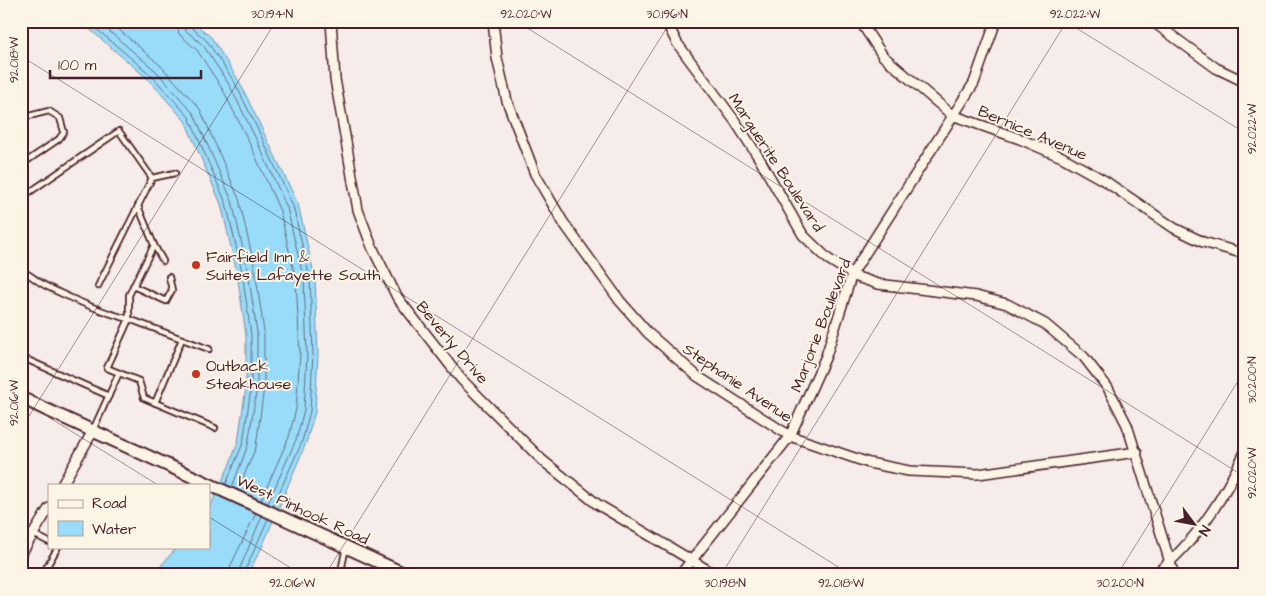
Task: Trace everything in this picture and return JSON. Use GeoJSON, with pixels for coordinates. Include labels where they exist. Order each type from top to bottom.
{"type":"FeatureCollection","features":[{"type":"Feature","properties":{"kind":"main road","name":"West Pinhook Road"},"geometry":{"type":"LineString","coordinates":[[21,398],[346,546],[403,574]]}},
{"type":"Feature","properties":{"kind":"street","name":"Beverly Drive"},"geometry":{"type":"LineString","coordinates":[[331,21],[335,78],[358,210],[372,247],[397,296],[417,325],[461,379],[542,460],[597,504],[691,562],[716,575]]}},
{"type":"Feature","properties":{"kind":"street","name":"Stephanie Avenue"},"geometry":{"type":"LineString","coordinates":[[493,21],[497,58],[517,131],[535,174],[563,222],[620,301],[671,356],[697,376],[790,436],[869,463],[910,471],[947,474],[1011,471],[1137,452]]}},
{"type":"Feature","properties":{"kind":"street","name":"Marguerite Boulevard"},"geometry":{"type":"LineString","coordinates":[[666,21],[677,43],[735,121],[759,158],[803,235],[816,249],[852,274],[878,284],[990,299],[1036,318],[1071,345],[1093,367],[1112,395],[1127,425],[1174,575]]}},
{"type":"Feature","properties":{"kind":"street","name":"Bernice Avenue"},"geometry":{"type":"LineString","coordinates":[[860,21],[883,56],[952,115],[1020,139],[1062,157],[1105,181],[1174,228],[1203,242],[1245,254]]}},
{"type":"Feature","properties":{"kind":"street","name":"Marjorie Boulevard"},"geometry":{"type":"LineString","coordinates":[[680,575],[790,436],[826,356],[852,274],[978,74],[996,21]]}},
{"type":"Feature","properties":{"kind":"street"},"geometry":{"type":"LineString","coordinates":[[1152,21],[1216,68],[1245,82]]}},
{"type":"Feature","properties":{"kind":"street"},"geometry":{"type":"LineString","coordinates":[[66,484],[93,431]]}},
{"type":"Feature","properties":{"kind":"street"},"geometry":{"type":"LineString","coordinates":[[1154,575],[1171,562],[1216,505],[1245,452]]}},
{"type":"Feature","properties":{"kind":"street"},"geometry":{"type":"LineString","coordinates":[[21,554],[48,510]]}},
{"type":"Feature","properties":{"kind":"lane"},"geometry":{"type":"LineString","coordinates":[[21,121],[29,116],[49,111],[60,118],[64,132],[58,139],[21,165]]}},
{"type":"Feature","properties":{"kind":"lane"},"geometry":{"type":"LineString","coordinates":[[21,198],[119,131],[152,178]]}},
{"type":"Feature","properties":{"kind":"lane"},"geometry":{"type":"LineString","coordinates":[[152,178],[175,173]]}},
{"type":"Feature","properties":{"kind":"lane"},"geometry":{"type":"LineString","coordinates":[[98,286],[152,178]]}},
{"type":"Feature","properties":{"kind":"lane"},"geometry":{"type":"LineString","coordinates":[[138,206],[154,245],[164,261]]}},
{"type":"Feature","properties":{"kind":"lane"},"geometry":{"type":"LineString","coordinates":[[154,245],[129,295],[129,319],[107,368],[138,381],[144,398],[215,428]]}},
{"type":"Feature","properties":{"kind":"lane"},"geometry":{"type":"LineString","coordinates":[[21,270],[54,290],[110,314],[129,319],[209,349]]}},
{"type":"Feature","properties":{"kind":"lane"},"geometry":{"type":"LineString","coordinates":[[133,286],[166,301],[172,290],[169,277]]}},
{"type":"Feature","properties":{"kind":"lane"},"geometry":{"type":"LineString","coordinates":[[155,403],[182,339]]}},
{"type":"Feature","properties":{"kind":"lane"},"geometry":{"type":"LineString","coordinates":[[21,357],[109,396]]}},
{"type":"Feature","properties":{"kind":"lane"},"geometry":{"type":"LineString","coordinates":[[93,431],[119,374]]}},
{"type":"Feature","properties":{"kind":"lane"},"geometry":{"type":"LineString","coordinates":[[33,534],[48,542]]}},
{"type":"Feature","properties":{"kind":"lane"},"geometry":{"type":"LineString","coordinates":[[342,575],[341,571],[346,546]]}},
{"type":"Feature","properties":{"kind":"lane"},"geometry":{"type":"LineString","coordinates":[[42,575],[57,548]]}},
{"type":"Feature","properties":{"kind":"water"},"geometry":{"type":"Polygon","coordinates":[[[80,21],[192,21],[211,37],[239,81],[298,204],[315,278],[318,354],[315,412],[306,443],[262,547],[247,575],[153,575],[176,548],[210,548],[210,507],[238,442],[246,387],[246,335],[237,273],[221,204],[185,121],[148,79],[80,21]]]}},
{"type":"Feature","properties":{"kind":"place","name":"Fairfield Inn & Suites Lafayette South"},"geometry":{"type":"Point","coordinates":[196,265]}},
{"type":"Feature","properties":{"kind":"place","name":"Outback Steakhouse"},"geometry":{"type":"Point","coordinates":[196,374]}}]}
